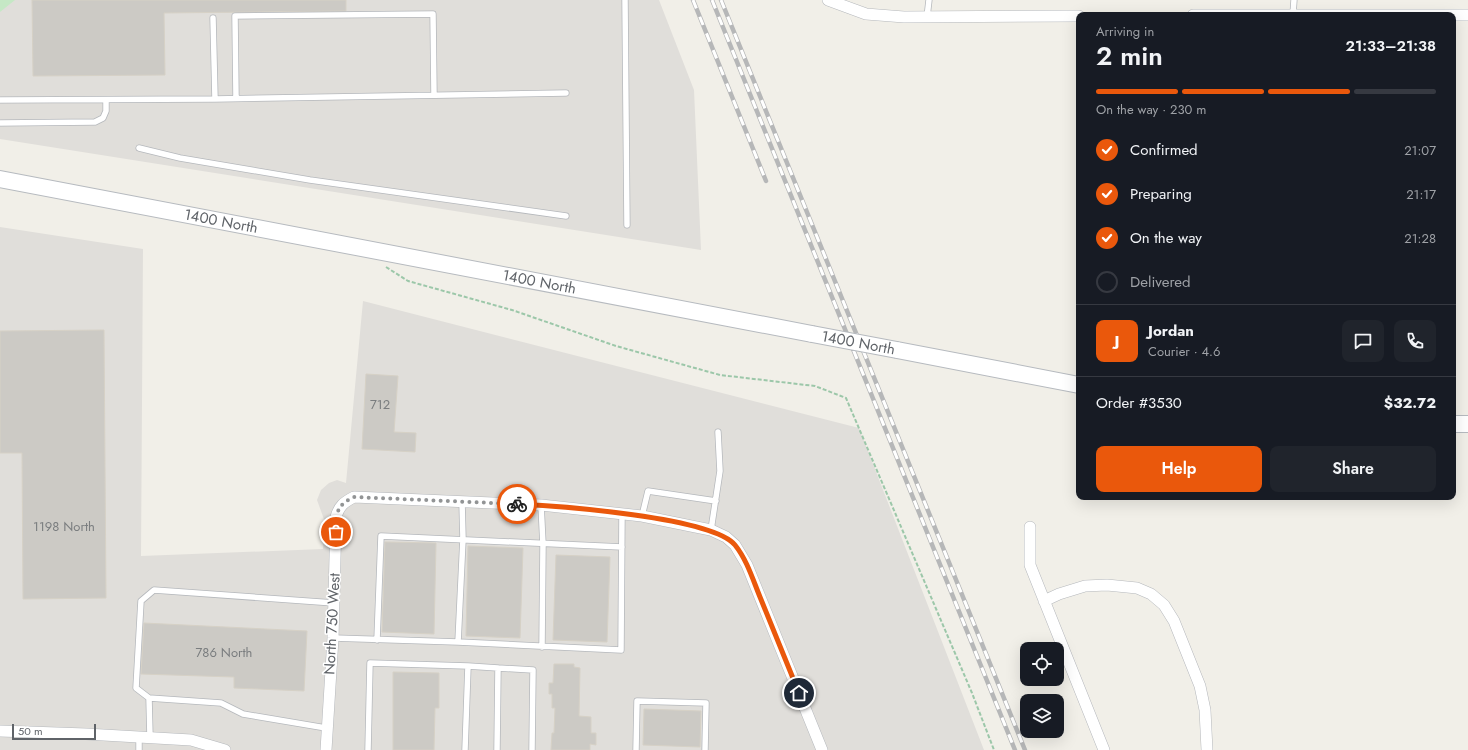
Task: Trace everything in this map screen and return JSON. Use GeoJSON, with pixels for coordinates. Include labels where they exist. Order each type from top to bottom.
{"type":"FeatureCollection","features":[{"type":"Feature","properties":{"kind":"main road","name":"1400 North"},"geometry":{"type":"LineString","coordinates":[[0,179],[1076,384]]}},
{"type":"Feature","properties":{"kind":"main road"},"geometry":{"type":"LineString","coordinates":[[1456,424],[1468,424]]}},
{"type":"Feature","properties":{"kind":"street"},"geometry":{"type":"LineString","coordinates":[[828,0],[866,14],[927,18],[1076,16]]}},
{"type":"Feature","properties":{"kind":"street"},"geometry":{"type":"LineString","coordinates":[[1456,15],[1468,15]]}},
{"type":"Feature","properties":{"kind":"street","name":"North 750 West"},"geometry":{"type":"LineString","coordinates":[[326,750],[326,728],[333,638],[336,517],[339,509],[345,502],[354,497],[462,502]]}},
{"type":"Feature","properties":{"kind":"street"},"geometry":{"type":"LineString","coordinates":[[462,502],[541,505],[642,516],[711,530],[726,537],[735,545],[747,565],[822,750]]}},
{"type":"Feature","properties":{"kind":"street"},"geometry":{"type":"LineString","coordinates":[[1030,527],[1030,565],[1104,750]]}},
{"type":"Feature","properties":{"kind":"street"},"geometry":{"type":"LineString","coordinates":[[1044,602],[1059,594],[1086,586],[1107,585],[1137,588],[1151,594],[1164,605],[1174,621],[1200,686],[1205,710],[1207,750]]}},
{"type":"Feature","properties":{"kind":"street"},"geometry":{"type":"LineString","coordinates":[[0,731],[191,740],[225,750]]}},
{"type":"Feature","properties":{"kind":"lane"},"geometry":{"type":"LineString","coordinates":[[625,0],[628,225]]}},
{"type":"Feature","properties":{"kind":"lane"},"geometry":{"type":"LineString","coordinates":[[927,18],[929,0]]}},
{"type":"Feature","properties":{"kind":"lane"},"geometry":{"type":"LineString","coordinates":[[1293,12],[1294,0]]}},
{"type":"Feature","properties":{"kind":"lane"},"geometry":{"type":"LineString","coordinates":[[236,98],[235,16],[433,14],[434,94]]}},
{"type":"Feature","properties":{"kind":"lane"},"geometry":{"type":"LineString","coordinates":[[213,18],[215,99]]}},
{"type":"Feature","properties":{"kind":"lane"},"geometry":{"type":"LineString","coordinates":[[0,100],[215,99],[434,94],[566,93]]}},
{"type":"Feature","properties":{"kind":"lane"},"geometry":{"type":"LineString","coordinates":[[0,123],[95,122],[104,118],[106,111],[106,100]]}},
{"type":"Feature","properties":{"kind":"lane"},"geometry":{"type":"LineString","coordinates":[[139,148],[180,158],[310,180],[566,216]]}},
{"type":"Feature","properties":{"kind":"lane"},"geometry":{"type":"LineString","coordinates":[[711,530],[720,471],[718,432]]}},
{"type":"Feature","properties":{"kind":"lane"},"geometry":{"type":"LineString","coordinates":[[642,516],[648,491],[716,501]]}},
{"type":"Feature","properties":{"kind":"lane"},"geometry":{"type":"LineString","coordinates":[[458,642],[463,539],[462,502]]}},
{"type":"Feature","properties":{"kind":"lane"},"geometry":{"type":"LineString","coordinates":[[541,505],[543,544],[542,647]]}},
{"type":"Feature","properties":{"kind":"lane"},"geometry":{"type":"LineString","coordinates":[[333,638],[458,642],[621,650],[622,514]]}},
{"type":"Feature","properties":{"kind":"lane"},"geometry":{"type":"LineString","coordinates":[[377,640],[380,536],[622,547]]}},
{"type":"Feature","properties":{"kind":"lane"},"geometry":{"type":"LineString","coordinates":[[326,728],[243,714],[221,703],[149,698],[136,688],[141,601],[154,590],[334,603]]}},
{"type":"Feature","properties":{"kind":"lane"},"geometry":{"type":"LineString","coordinates":[[368,750],[370,662],[533,670],[532,750]]}},
{"type":"Feature","properties":{"kind":"lane"},"geometry":{"type":"LineString","coordinates":[[466,750],[468,666]]}},
{"type":"Feature","properties":{"kind":"lane"},"geometry":{"type":"LineString","coordinates":[[497,750],[498,668]]}},
{"type":"Feature","properties":{"kind":"lane"},"geometry":{"type":"LineString","coordinates":[[139,750],[144,737],[149,698]]}},
{"type":"Feature","properties":{"kind":"lane"},"geometry":{"type":"LineString","coordinates":[[636,750],[637,701],[706,703],[706,750]]}},
{"type":"Feature","properties":{"kind":"path"},"geometry":{"type":"LineString","coordinates":[[381,264],[408,281],[512,310],[616,346],[720,375],[815,386],[846,398],[972,693],[994,750]]}},
{"type":"Feature","properties":{"kind":"shaded area"},"geometry":{"type":"Polygon","coordinates":[[[0,0],[659,0],[694,90],[701,250],[0,139],[0,0]]]}},
{"type":"Feature","properties":{"kind":"shaded area"},"geometry":{"type":"Polygon","coordinates":[[[0,227],[143,249],[141,556],[323,549],[325,522],[317,500],[321,490],[329,483],[337,480],[346,483],[363,301],[859,428],[984,750],[0,750],[0,227]]]}},
{"type":"Feature","properties":{"kind":"green space"},"geometry":{"type":"Polygon","coordinates":[[[0,0],[15,0],[0,12],[0,0]]]}},
{"type":"Feature","properties":{"kind":"building"},"geometry":{"type":"Polygon","coordinates":[[[32,0],[346,0],[346,11],[164,13],[165,75],[33,76],[32,0]]]}},
{"type":"Feature","properties":{"kind":"building"},"geometry":{"type":"Polygon","coordinates":[[[104,330],[106,598],[23,599],[22,453],[0,453],[0,331],[104,330]]]}},
{"type":"Feature","properties":{"kind":"building"},"geometry":{"type":"Polygon","coordinates":[[[366,374],[398,376],[394,432],[416,433],[415,452],[362,449],[366,374]]]}},
{"type":"Feature","properties":{"kind":"building"},"geometry":{"type":"Polygon","coordinates":[[[385,542],[436,543],[434,634],[382,632],[385,542]]]}},
{"type":"Feature","properties":{"kind":"building"},"geometry":{"type":"Polygon","coordinates":[[[468,546],[523,548],[520,638],[466,636],[468,546]]]}},
{"type":"Feature","properties":{"kind":"building"},"geometry":{"type":"Polygon","coordinates":[[[556,555],[610,557],[607,642],[553,640],[556,555]]]}},
{"type":"Feature","properties":{"kind":"building"},"geometry":{"type":"Polygon","coordinates":[[[144,623],[307,631],[304,691],[234,688],[234,677],[141,674],[144,623]]]}},
{"type":"Feature","properties":{"kind":"building"},"geometry":{"type":"Polygon","coordinates":[[[554,664],[574,664],[574,667],[580,668],[579,716],[591,717],[591,733],[596,733],[596,745],[590,744],[590,750],[551,750],[552,733],[554,733],[555,708],[552,708],[552,694],[549,694],[549,683],[553,683],[554,664]]]}},
{"type":"Feature","properties":{"kind":"building"},"geometry":{"type":"Polygon","coordinates":[[[393,672],[439,673],[439,708],[435,708],[434,750],[393,750],[393,672]]]}},
{"type":"Feature","properties":{"kind":"building"},"geometry":{"type":"Polygon","coordinates":[[[644,709],[701,711],[700,747],[643,745],[644,709]]]}},
{"type":"Feature","properties":{"kind":"railway"},"geometry":{"type":"LineString","coordinates":[[693,0],[766,181]]}},
{"type":"Feature","properties":{"kind":"railway"},"geometry":{"type":"LineString","coordinates":[[712,0],[1015,750]]}},
{"type":"Feature","properties":{"kind":"railway"},"geometry":{"type":"LineString","coordinates":[[721,0],[1025,750]]}},
{"type":"Feature","properties":{"kind":"way so far"},"geometry":{"type":"LineString","coordinates":[[336,532],[336,517],[339,509],[345,502],[354,497],[517,504]]}},
{"type":"Feature","properties":{"kind":"route"},"geometry":{"type":"LineString","coordinates":[[517,504],[541,505],[642,516],[711,530],[726,537],[735,545],[747,565],[799,693]]}}]}
